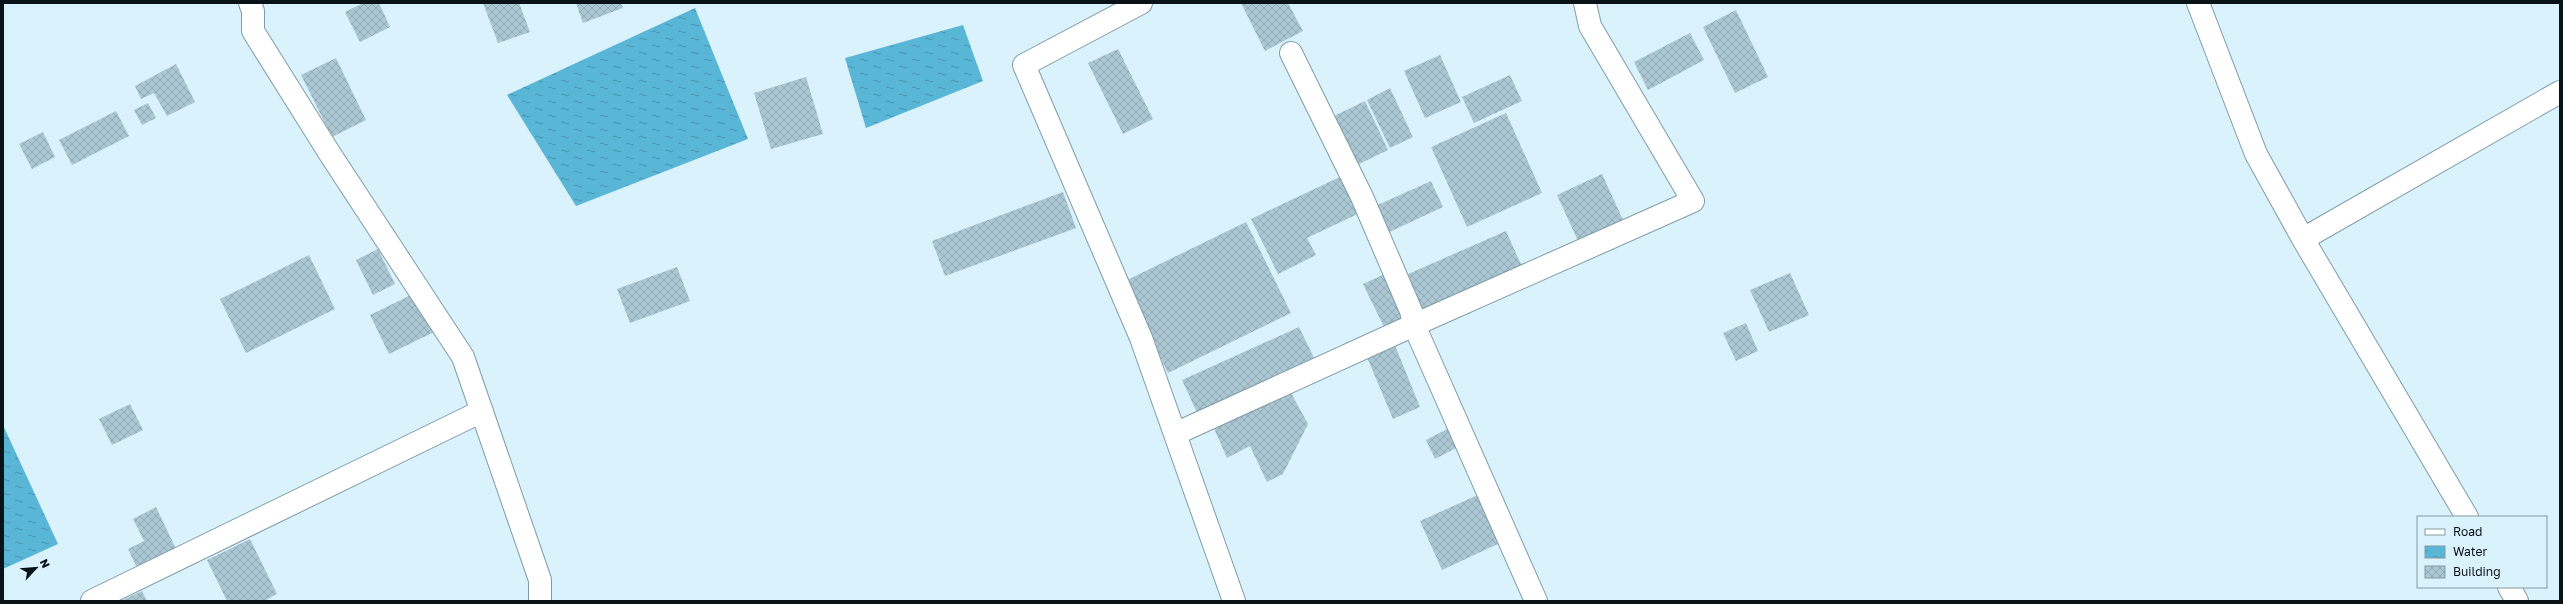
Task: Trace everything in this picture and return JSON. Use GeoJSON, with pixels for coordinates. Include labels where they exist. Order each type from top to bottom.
{"type":"FeatureCollection","features":[{"type":"Feature","properties":{"kind":"street"},"geometry":{"type":"LineString","coordinates":[[250,3],[253,11],[253,30],[330,154],[463,356],[540,580],[540,601]]}},
{"type":"Feature","properties":{"kind":"street"},"geometry":{"type":"LineString","coordinates":[[1141,3],[1024,65],[1141,338],[1234,601]]}},
{"type":"Feature","properties":{"kind":"street"},"geometry":{"type":"LineString","coordinates":[[1175,434],[1414,325],[1693,201],[1590,26],[1585,3]]}},
{"type":"Feature","properties":{"kind":"street"},"geometry":{"type":"LineString","coordinates":[[2198,3],[2256,154],[2303,239],[2466,516]]}},
{"type":"Feature","properties":{"kind":"street"},"geometry":{"type":"LineString","coordinates":[[1291,53],[1362,197],[1411,311],[1414,325],[1536,601]]}},
{"type":"Feature","properties":{"kind":"street"},"geometry":{"type":"LineString","coordinates":[[2303,239],[2560,92]]}},
{"type":"Feature","properties":{"kind":"street"},"geometry":{"type":"LineString","coordinates":[[92,601],[482,411]]}},
{"type":"Feature","properties":{"kind":"street"},"geometry":{"type":"LineString","coordinates":[[2510,588],[2517,601]]}},
{"type":"Feature","properties":{"kind":"water"},"geometry":{"type":"Polygon","coordinates":[[[695,8],[748,139],[576,206],[507,95],[695,8]]]}},
{"type":"Feature","properties":{"kind":"water"},"geometry":{"type":"Polygon","coordinates":[[[963,25],[983,81],[866,128],[845,58],[963,25]]]}},
{"type":"Feature","properties":{"kind":"water"},"geometry":{"type":"Polygon","coordinates":[[[3,425],[58,544],[3,569],[3,425]]]}},
{"type":"Feature","properties":{"kind":"building"},"geometry":{"type":"Polygon","coordinates":[[[363,3],[379,3],[390,27],[360,42],[345,12],[363,3]]]}},
{"type":"Feature","properties":{"kind":"building"},"geometry":{"type":"Polygon","coordinates":[[[483,3],[519,3],[530,32],[498,43],[483,3]]]}},
{"type":"Feature","properties":{"kind":"building"},"geometry":{"type":"Polygon","coordinates":[[[576,3],[621,3],[623,8],[583,23],[576,3]]]}},
{"type":"Feature","properties":{"kind":"building"},"geometry":{"type":"Polygon","coordinates":[[[1241,3],[1288,3],[1303,31],[1265,51],[1241,3]]]}},
{"type":"Feature","properties":{"kind":"building"},"geometry":{"type":"Polygon","coordinates":[[[1736,10],[1768,77],[1735,93],[1703,27],[1736,10]]]}},
{"type":"Feature","properties":{"kind":"building"},"geometry":{"type":"Polygon","coordinates":[[[1690,33],[1704,60],[1648,90],[1634,62],[1690,33]]]}},
{"type":"Feature","properties":{"kind":"building"},"geometry":{"type":"Polygon","coordinates":[[[1118,49],[1153,119],[1123,134],[1088,63],[1118,49]]]}},
{"type":"Feature","properties":{"kind":"building"},"geometry":{"type":"Polygon","coordinates":[[[1440,55],[1461,102],[1425,118],[1404,71],[1440,55]]]}},
{"type":"Feature","properties":{"kind":"building"},"geometry":{"type":"Polygon","coordinates":[[[336,58],[366,120],[332,137],[301,75],[336,58]]]}},
{"type":"Feature","properties":{"kind":"building"},"geometry":{"type":"Polygon","coordinates":[[[176,64],[195,102],[167,116],[154,93],[141,99],[135,86],[176,64]]]}},
{"type":"Feature","properties":{"kind":"building"},"geometry":{"type":"Polygon","coordinates":[[[1510,75],[1522,101],[1474,123],[1462,97],[1510,75]]]}},
{"type":"Feature","properties":{"kind":"building"},"geometry":{"type":"Polygon","coordinates":[[[806,77],[823,134],[771,149],[754,93],[806,77]]]}},
{"type":"Feature","properties":{"kind":"building"},"geometry":{"type":"Polygon","coordinates":[[[1390,88],[1413,137],[1390,148],[1367,100],[1390,88]]]}},
{"type":"Feature","properties":{"kind":"building"},"geometry":{"type":"Polygon","coordinates":[[[1365,101],[1388,150],[1355,166],[1332,117],[1365,101]]]}},
{"type":"Feature","properties":{"kind":"building"},"geometry":{"type":"Polygon","coordinates":[[[148,103],[156,118],[142,125],[134,110],[148,103]]]}},
{"type":"Feature","properties":{"kind":"building"},"geometry":{"type":"Polygon","coordinates":[[[116,111],[129,136],[72,165],[59,140],[116,111]]]}},
{"type":"Feature","properties":{"kind":"building"},"geometry":{"type":"Polygon","coordinates":[[[1506,113],[1542,193],[1467,227],[1431,147],[1506,113]]]}},
{"type":"Feature","properties":{"kind":"building"},"geometry":{"type":"Polygon","coordinates":[[[43,132],[55,157],[32,169],[19,144],[43,132]]]}},
{"type":"Feature","properties":{"kind":"building"},"geometry":{"type":"Polygon","coordinates":[[[1346,174],[1364,211],[1307,238],[1316,255],[1278,274],[1251,219],[1346,174]]]}},
{"type":"Feature","properties":{"kind":"building"},"geometry":{"type":"Polygon","coordinates":[[[1602,174],[1624,222],[1579,243],[1557,195],[1602,174]]]}},
{"type":"Feature","properties":{"kind":"building"},"geometry":{"type":"Polygon","coordinates":[[[1431,181],[1443,207],[1383,235],[1371,208],[1431,181]]]}},
{"type":"Feature","properties":{"kind":"building"},"geometry":{"type":"Polygon","coordinates":[[[1063,192],[1076,228],[945,276],[932,241],[1063,192]]]}},
{"type":"Feature","properties":{"kind":"building"},"geometry":{"type":"Polygon","coordinates":[[[1246,222],[1291,313],[1168,373],[1123,282],[1246,222]]]}},
{"type":"Feature","properties":{"kind":"building"},"geometry":{"type":"Polygon","coordinates":[[[1506,231],[1524,271],[1424,314],[1406,275],[1506,231]]]}},
{"type":"Feature","properties":{"kind":"building"},"geometry":{"type":"Polygon","coordinates":[[[378,249],[395,284],[373,295],[356,260],[378,249]]]}},
{"type":"Feature","properties":{"kind":"building"},"geometry":{"type":"Polygon","coordinates":[[[309,255],[335,309],[246,353],[220,299],[309,255]]]}},
{"type":"Feature","properties":{"kind":"building"},"geometry":{"type":"Polygon","coordinates":[[[677,267],[690,301],[630,323],[617,289],[677,267]]]}},
{"type":"Feature","properties":{"kind":"building"},"geometry":{"type":"Polygon","coordinates":[[[1389,272],[1411,319],[1386,331],[1363,284],[1389,272]]]}},
{"type":"Feature","properties":{"kind":"building"},"geometry":{"type":"Polygon","coordinates":[[[1790,273],[1809,315],[1769,332],[1750,290],[1790,273]]]}},
{"type":"Feature","properties":{"kind":"building"},"geometry":{"type":"Polygon","coordinates":[[[415,293],[434,332],[389,354],[370,315],[415,293]]]}},
{"type":"Feature","properties":{"kind":"building"},"geometry":{"type":"Polygon","coordinates":[[[1746,323],[1758,351],[1736,361],[1723,333],[1746,323]]]}},
{"type":"Feature","properties":{"kind":"building"},"geometry":{"type":"Polygon","coordinates":[[[1299,327],[1316,362],[1198,415],[1182,380],[1299,327]]]}},
{"type":"Feature","properties":{"kind":"building"},"geometry":{"type":"Polygon","coordinates":[[[1394,343],[1420,407],[1393,419],[1366,355],[1394,343]]]}},
{"type":"Feature","properties":{"kind":"building"},"geometry":{"type":"Polygon","coordinates":[[[1290,391],[1308,424],[1283,474],[1267,482],[1250,446],[1227,458],[1213,426],[1290,391]]]}},
{"type":"Feature","properties":{"kind":"building"},"geometry":{"type":"Polygon","coordinates":[[[130,404],[143,430],[112,445],[99,419],[130,404]]]}},
{"type":"Feature","properties":{"kind":"building"},"geometry":{"type":"Polygon","coordinates":[[[1453,426],[1462,445],[1435,459],[1426,440],[1453,426]]]}},
{"type":"Feature","properties":{"kind":"building"},"geometry":{"type":"Polygon","coordinates":[[[1480,494],[1502,542],[1442,570],[1420,521],[1480,494]]]}},
{"type":"Feature","properties":{"kind":"building"},"geometry":{"type":"Polygon","coordinates":[[[156,507],[178,553],[139,572],[128,549],[144,541],[133,519],[156,507]]]}},
{"type":"Feature","properties":{"kind":"building"},"geometry":{"type":"Polygon","coordinates":[[[250,539],[277,594],[264,601],[227,601],[207,560],[250,539]]]}},
{"type":"Feature","properties":{"kind":"building"},"geometry":{"type":"Polygon","coordinates":[[[142,591],[147,601],[121,601],[142,591]]]}}]}
